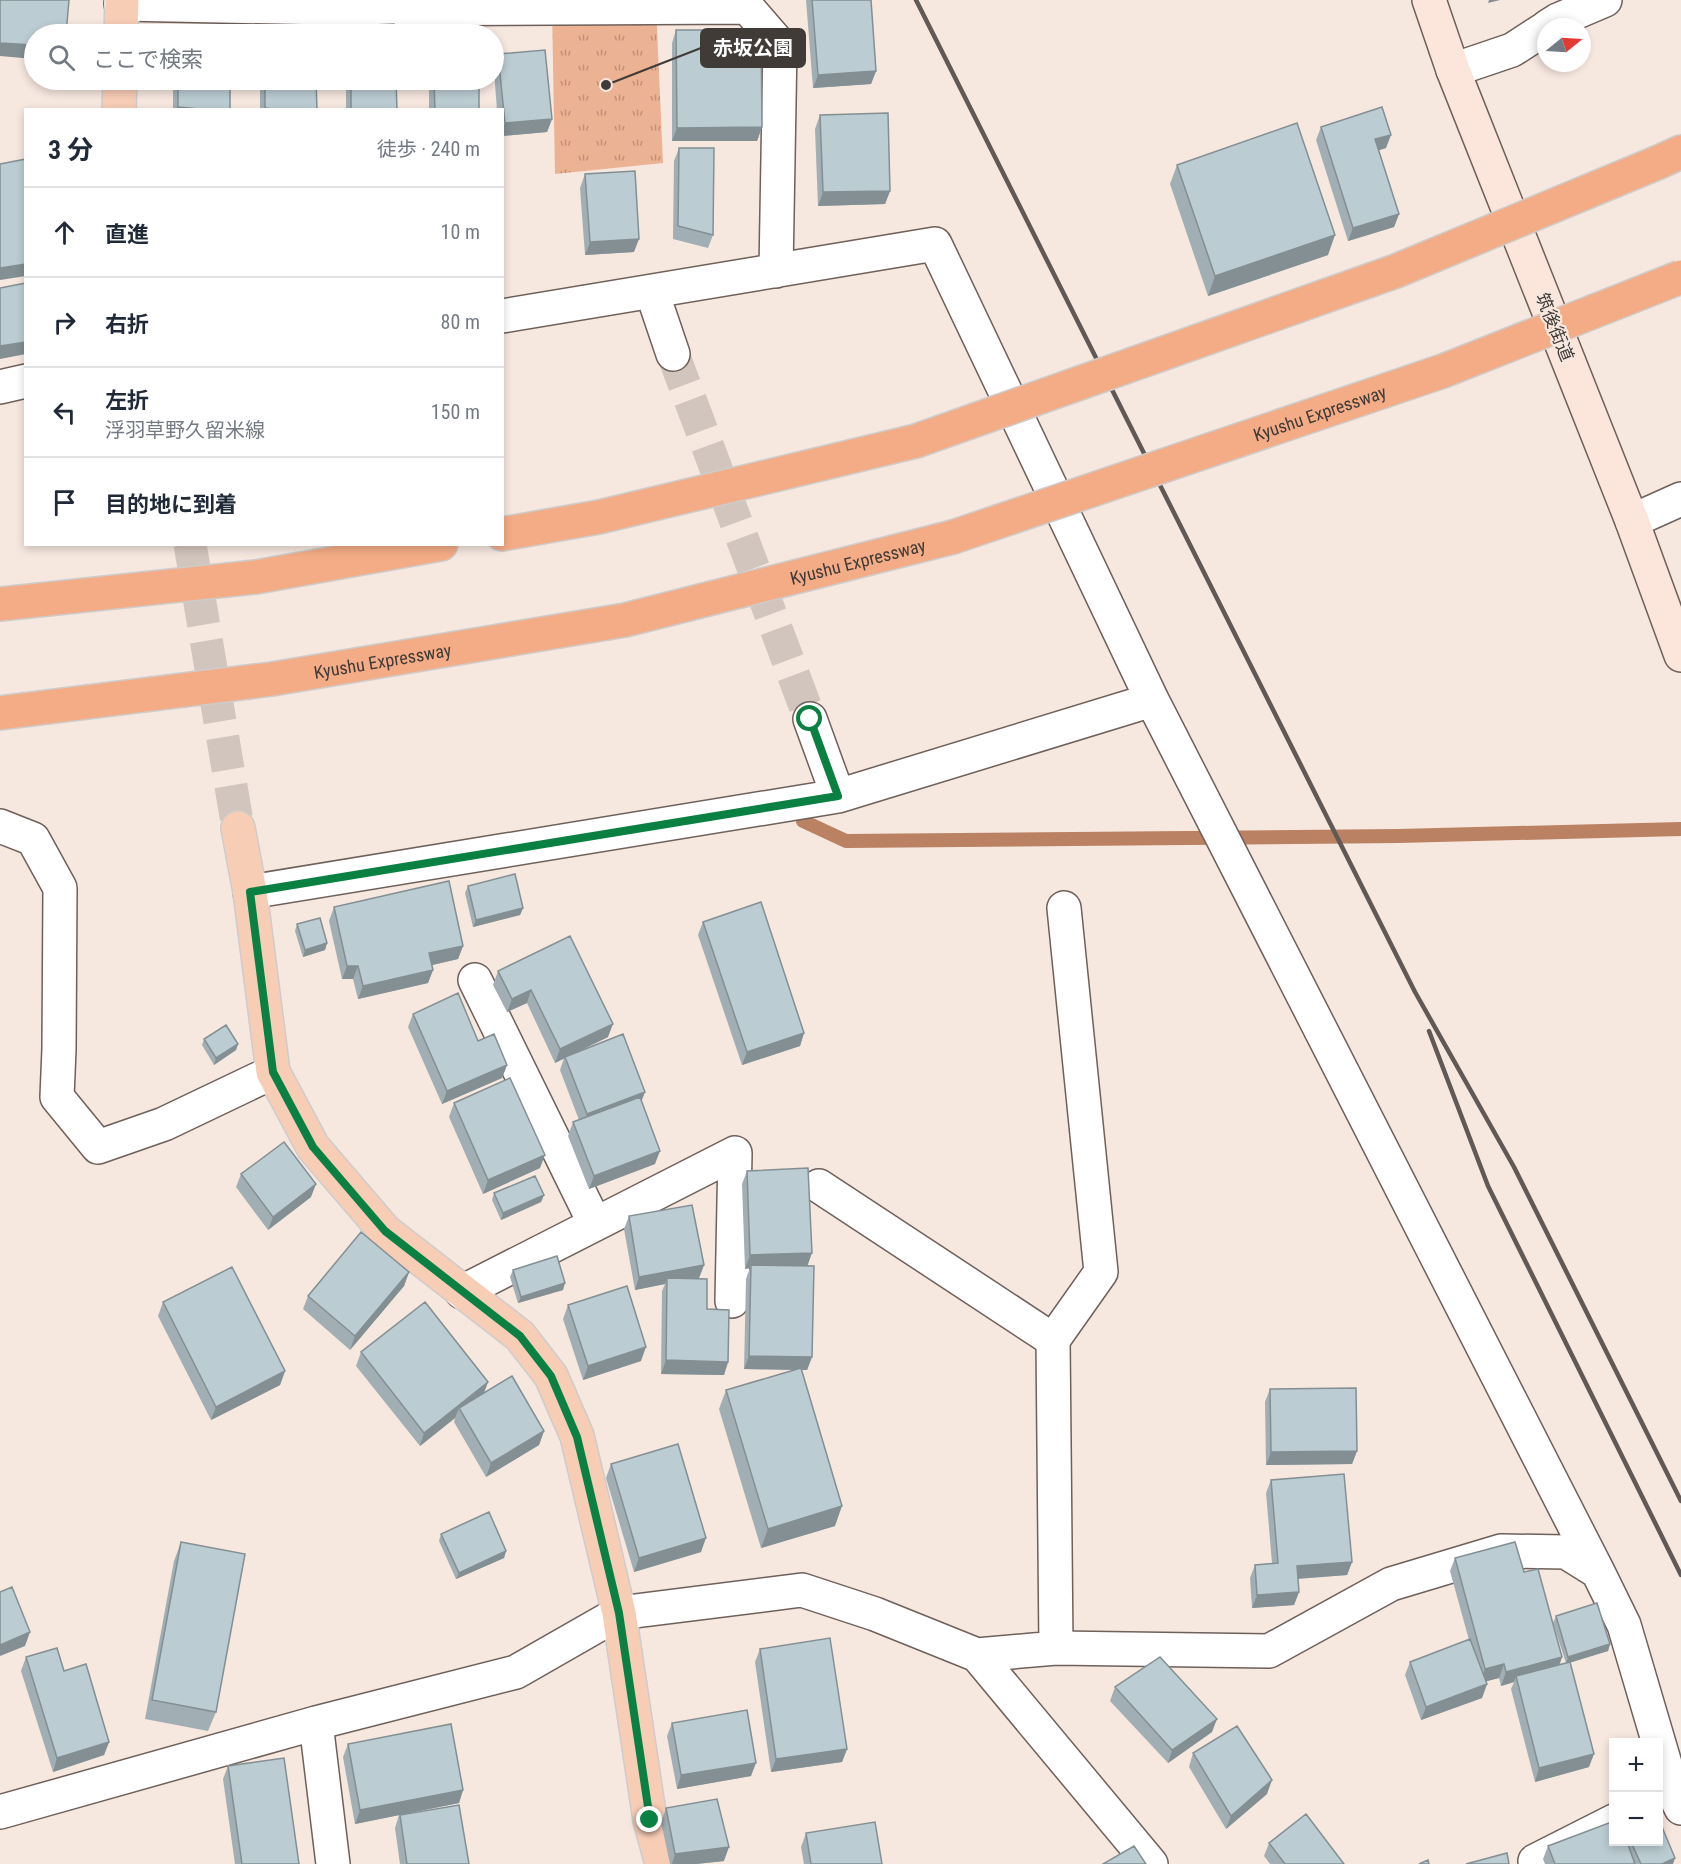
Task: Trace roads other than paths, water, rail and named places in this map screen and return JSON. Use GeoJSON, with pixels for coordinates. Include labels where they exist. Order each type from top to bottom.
{"type":"FeatureCollection","features":[{"type":"Feature","properties":{"kind":"highway"},"geometry":{"type":"LineString","coordinates":[[504,534],[599,516],[916,441],[1396,271],[1670,157]]}},
{"type":"Feature","properties":{"kind":"highway","name":"Kyushu Expressway"},"geometry":{"type":"LineString","coordinates":[[0,713],[272,679],[625,620],[953,537],[1443,371],[1681,277]]}},
{"type":"Feature","properties":{"kind":"highway"},"geometry":{"type":"LineString","coordinates":[[0,604],[256,577],[430,546]]}},
{"type":"Feature","properties":{"kind":"main road"},"geometry":{"type":"LineString","coordinates":[[119,108],[120,90]]}},
{"type":"Feature","properties":{"kind":"main road"},"geometry":{"type":"LineString","coordinates":[[238,828],[250,892],[273,1072],[313,1147],[385,1231],[520,1336],[551,1376],[577,1437],[619,1613],[650,1820],[662,1864]]}},
{"type":"Feature","properties":{"kind":"street","name":"筑後街道"},"geometry":{"type":"LineString","coordinates":[[1429,0],[1453,70],[1632,521],[1681,655]]}},
{"type":"Feature","properties":{"kind":"street"},"geometry":{"type":"LineString","coordinates":[[1563,18],[1605,0]]}},
{"type":"Feature","properties":{"kind":"street"},"geometry":{"type":"LineString","coordinates":[[121,13],[377,4],[747,7],[780,45],[776,271]]}},
{"type":"Feature","properties":{"kind":"street"},"geometry":{"type":"LineString","coordinates":[[1453,70],[1512,50],[1537,34]]}},
{"type":"Feature","properties":{"kind":"street"},"geometry":{"type":"LineString","coordinates":[[504,316],[935,244],[1152,700],[1624,1624],[1671,1800]]}},
{"type":"Feature","properties":{"kind":"street"},"geometry":{"type":"LineString","coordinates":[[652,292],[673,354]]}},
{"type":"Feature","properties":{"kind":"street"},"geometry":{"type":"LineString","coordinates":[[0,387],[24,381]]}},
{"type":"Feature","properties":{"kind":"street"},"geometry":{"type":"LineString","coordinates":[[1632,521],[1681,499]]}},
{"type":"Feature","properties":{"kind":"street"},"geometry":{"type":"LineString","coordinates":[[250,892],[838,796],[1152,700]]}},
{"type":"Feature","properties":{"kind":"street"},"geometry":{"type":"LineString","coordinates":[[810,719],[838,796]]}},
{"type":"Feature","properties":{"kind":"street"},"geometry":{"type":"LineString","coordinates":[[0,826],[33,839],[60,888],[57,1097],[98,1147],[164,1124],[273,1072]]}},
{"type":"Feature","properties":{"kind":"street"},"geometry":{"type":"LineString","coordinates":[[1056,1648],[1053,1340],[1101,1272],[1065,908]]}},
{"type":"Feature","properties":{"kind":"street"},"geometry":{"type":"LineString","coordinates":[[475,980],[595,1224]]}},
{"type":"Feature","properties":{"kind":"street"},"geometry":{"type":"LineString","coordinates":[[462,1292],[735,1153],[732,1300]]}},
{"type":"Feature","properties":{"kind":"street"},"geometry":{"type":"LineString","coordinates":[[819,1186],[1053,1340]]}},
{"type":"Feature","properties":{"kind":"street"},"geometry":{"type":"LineString","coordinates":[[0,1812],[316,1723],[516,1672],[619,1613],[802,1590],[875,1614],[978,1655],[1056,1648],[1269,1651],[1391,1584],[1501,1551],[1566,1552],[1598,1572]]}},
{"type":"Feature","properties":{"kind":"street"},"geometry":{"type":"LineString","coordinates":[[978,1655],[1151,1864]]}},
{"type":"Feature","properties":{"kind":"street"},"geometry":{"type":"LineString","coordinates":[[316,1723],[333,1864]]}},
{"type":"Feature","properties":{"kind":"street"},"geometry":{"type":"LineString","coordinates":[[1536,1864],[1535,1861],[1609,1824]]}},
{"type":"Feature","properties":{"kind":"waterway"},"geometry":{"type":"LineString","coordinates":[[803,821],[846,841],[1398,836],[1681,829]]}},
{"type":"Feature","properties":{"kind":"tunnel"},"geometry":{"type":"LineString","coordinates":[[673,354],[810,719]]}},
{"type":"Feature","properties":{"kind":"tunnel"},"geometry":{"type":"LineString","coordinates":[[190,546],[238,828]]}},
{"type":"Feature","properties":{"kind":"railway"},"geometry":{"type":"LineString","coordinates":[[916,0],[1415,992],[1514,1167],[1681,1501]]}},
{"type":"Feature","properties":{"kind":"railway"},"geometry":{"type":"LineString","coordinates":[[1429,1031],[1488,1186],[1681,1575]]}},
{"type":"Feature","properties":{"kind":"place","name":"赤坂公園"},"geometry":{"type":"Point","coordinates":[606,85]}}]}
